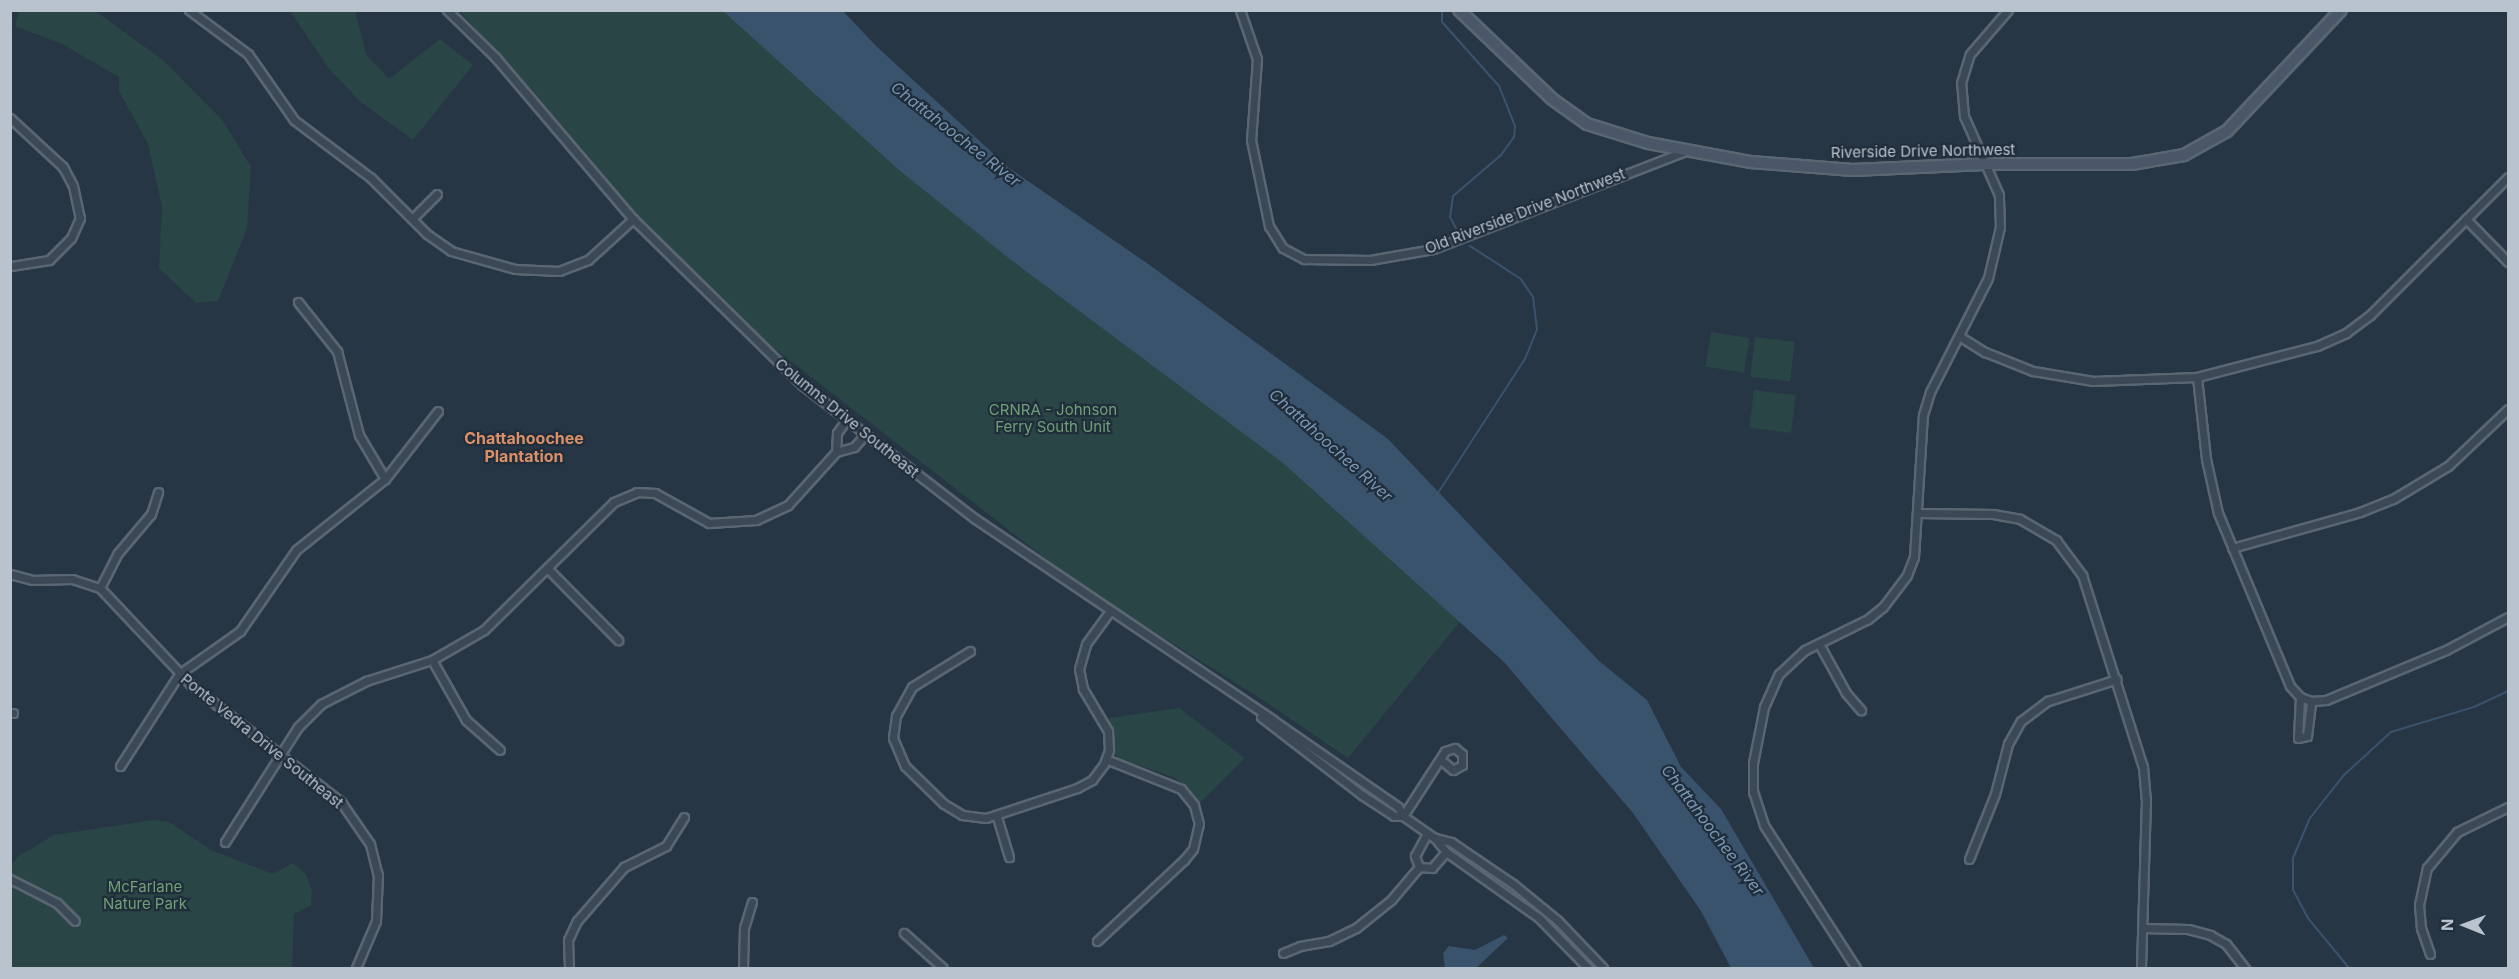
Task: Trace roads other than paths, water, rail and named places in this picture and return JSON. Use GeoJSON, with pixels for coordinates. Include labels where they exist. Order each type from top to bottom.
{"type":"FeatureCollection","features":[{"type":"Feature","properties":{"kind":"street"},"geometry":{"type":"LineString","coordinates":[[189,10],[248,54],[289,115],[371,178],[434,240],[463,256],[541,273],[566,270],[588,260],[633,219]]}},
{"type":"Feature","properties":{"kind":"street","name":"Columns Drive Southeast"},"geometry":{"type":"LineString","coordinates":[[447,10],[508,71],[633,219],[778,363],[864,436],[974,518],[1398,807],[1403,816],[1427,833],[1435,838],[1451,842],[1513,884],[1558,921],[1603,969]]}},
{"type":"Feature","properties":{"kind":"street","name":"Old Riverside Drive Northwest"},"geometry":{"type":"LineString","coordinates":[[1240,10],[1257,59],[1251,140],[1269,226],[1283,248],[1304,259],[1370,260],[1433,249],[1584,188],[1692,152]]}},
{"type":"Feature","properties":{"kind":"street","name":"Riverside Drive Northwest"},"geometry":{"type":"LineString","coordinates":[[1459,10],[1552,99],[1587,124],[1613,135],[1760,164],[1853,170],[1985,164],[2132,164],[2191,152],[2241,118],[2341,10]]}},
{"type":"Feature","properties":{"kind":"street"},"geometry":{"type":"LineString","coordinates":[[1856,969],[1764,825],[1753,792],[1753,763],[1770,689],[1791,660],[1868,619],[1896,593],[1914,557],[1923,415],[1988,278],[1999,241],[1999,195],[1964,116],[1961,83],[1970,54],[2008,10]]}},
{"type":"Feature","properties":{"kind":"street"},"geometry":{"type":"LineString","coordinates":[[10,118],[63,167],[74,186],[79,224],[59,252],[38,263],[10,266]]}},
{"type":"Feature","properties":{"kind":"street"},"geometry":{"type":"LineString","coordinates":[[1959,336],[2008,363],[2059,377],[2093,381],[2197,377],[2317,346],[2346,333],[2370,315],[2508,177]]}},
{"type":"Feature","properties":{"kind":"street"},"geometry":{"type":"LineString","coordinates":[[412,219],[437,194]]}},
{"type":"Feature","properties":{"kind":"street"},"geometry":{"type":"LineString","coordinates":[[2466,219],[2508,262]]}},
{"type":"Feature","properties":{"kind":"street"},"geometry":{"type":"LineString","coordinates":[[298,302],[337,351],[359,435],[385,479]]}},
{"type":"Feature","properties":{"kind":"street"},"geometry":{"type":"LineString","coordinates":[[2197,377],[2209,481],[2232,548],[2290,686],[2300,697],[2311,701],[2326,700],[2446,650],[2508,617]]}},
{"type":"Feature","properties":{"kind":"street"},"geometry":{"type":"LineString","coordinates":[[2232,548],[2360,512],[2393,499],[2448,466],[2508,409]]}},
{"type":"Feature","properties":{"kind":"street"},"geometry":{"type":"LineString","coordinates":[[120,766],[179,674],[240,631],[296,550],[385,479],[438,411]]}},
{"type":"Feature","properties":{"kind":"street"},"geometry":{"type":"LineString","coordinates":[[836,452],[837,433],[846,420]]}},
{"type":"Feature","properties":{"kind":"street"},"geometry":{"type":"LineString","coordinates":[[225,842],[310,714],[334,696],[432,660],[484,630],[614,502],[630,494],[663,495],[709,524],[756,520],[796,498],[836,452],[854,447],[864,436]]}},
{"type":"Feature","properties":{"kind":"street"},"geometry":{"type":"LineString","coordinates":[[100,588],[118,553],[151,514],[158,492]]}},
{"type":"Feature","properties":{"kind":"street"},"geometry":{"type":"LineString","coordinates":[[1918,513],[2008,516],[2032,524],[2056,540],[2082,575],[2116,679],[2146,783],[2141,969]]}},
{"type":"Feature","properties":{"kind":"street"},"geometry":{"type":"LineString","coordinates":[[548,569],[618,640]]}},
{"type":"Feature","properties":{"kind":"street","name":"Ponte Vedra Drive Southeast"},"geometry":{"type":"LineString","coordinates":[[10,574],[32,580],[72,579],[100,588],[179,674],[341,802],[370,844],[378,875],[378,904],[356,969]]}},
{"type":"Feature","properties":{"kind":"street"},"geometry":{"type":"LineString","coordinates":[[970,651],[910,690],[895,720],[893,738],[905,765],[949,808],[972,818],[998,817],[1081,787],[1097,775],[1106,759],[1108,731],[1083,689],[1079,669],[1086,644],[1110,611]]}},
{"type":"Feature","properties":{"kind":"street"},"geometry":{"type":"LineString","coordinates":[[1819,644],[1846,693],[1861,710]]}},
{"type":"Feature","properties":{"kind":"street"},"geometry":{"type":"LineString","coordinates":[[432,660],[466,720],[500,750]]}},
{"type":"Feature","properties":{"kind":"street"},"geometry":{"type":"LineString","coordinates":[[1969,859],[1995,794],[2008,744],[2021,721],[2048,701],[2116,679]]}},
{"type":"Feature","properties":{"kind":"street"},"geometry":{"type":"LineString","coordinates":[[2300,697],[2296,734],[2298,738],[2307,736],[2311,701]]}},
{"type":"Feature","properties":{"kind":"street"},"geometry":{"type":"LineString","coordinates":[[1097,941],[1184,860],[1193,849],[1199,824],[1194,805],[1181,789],[1106,759]]}},
{"type":"Feature","properties":{"kind":"street"},"geometry":{"type":"LineString","coordinates":[[1403,816],[1436,764],[1442,760]]}},
{"type":"Feature","properties":{"kind":"street"},"geometry":{"type":"LineString","coordinates":[[2430,954],[2419,905],[2427,868],[2457,832],[2508,807]]}},
{"type":"Feature","properties":{"kind":"street"},"geometry":{"type":"LineString","coordinates":[[569,969],[566,951],[577,921],[624,867],[666,846],[684,817]]}},
{"type":"Feature","properties":{"kind":"street"},"geometry":{"type":"LineString","coordinates":[[998,817],[1009,857]]}},
{"type":"Feature","properties":{"kind":"street"},"geometry":{"type":"LineString","coordinates":[[1419,867],[1415,856],[1427,833]]}},
{"type":"Feature","properties":{"kind":"street","name":"Columns Drive Southeast"},"geometry":{"type":"LineString","coordinates":[[1435,838],[1446,852],[1539,918],[1588,969]]}},
{"type":"Feature","properties":{"kind":"street"},"geometry":{"type":"LineString","coordinates":[[1419,867],[1432,868],[1446,852]]}},
{"type":"Feature","properties":{"kind":"street"},"geometry":{"type":"LineString","coordinates":[[1283,953],[1300,946],[1329,941],[1356,928],[1391,900],[1419,867]]}},
{"type":"Feature","properties":{"kind":"street"},"geometry":{"type":"LineString","coordinates":[[10,879],[57,903],[75,921]]}},
{"type":"Feature","properties":{"kind":"street"},"geometry":{"type":"LineString","coordinates":[[743,969],[744,928],[752,902]]}},
{"type":"Feature","properties":{"kind":"street"},"geometry":{"type":"LineString","coordinates":[[2142,928],[2188,929],[2210,934],[2226,944],[2245,969]]}},
{"type":"Feature","properties":{"kind":"street"},"geometry":{"type":"LineString","coordinates":[[904,933],[944,969]]}},
{"type":"Feature","properties":{"kind":"water","name":"Chattahoochee River"},"geometry":{"type":"Polygon","coordinates":[[[723,11],[843,11],[876,46],[1009,168],[1151,266],[1388,439],[1599,661],[1647,700],[1681,767],[1721,809],[1814,968],[1731,968],[1701,911],[1633,813],[1504,662],[1283,463],[1011,260],[899,170],[723,11]]]}},
{"type":"Feature","properties":{"kind":"water"},"geometry":{"type":"Polygon","coordinates":[[[1504,935],[1508,938],[1476,968],[1445,968],[1443,953],[1449,946],[1475,950],[1504,935]]]}},
{"type":"Feature","properties":{"kind":"waterway"},"geometry":{"type":"LineString","coordinates":[[1442,10],[1442,22],[1499,86],[1515,126],[1514,137],[1501,155],[1453,196],[1450,217],[1458,232]]}},
{"type":"Feature","properties":{"kind":"waterway"},"geometry":{"type":"LineString","coordinates":[[1436,496],[1525,359],[1537,329],[1533,297],[1521,279],[1470,246]]}},
{"type":"Feature","properties":{"kind":"waterway"},"geometry":{"type":"LineString","coordinates":[[2349,968],[2308,918],[2293,890],[2293,858],[2310,818],[2343,776],[2391,732],[2474,707],[2508,691]]}},
{"type":"Feature","properties":{"kind":"district","name":"Chattahoochee Plantation"},"geometry":{"type":"Point","coordinates":[524,447]}},
{"type":"Feature","properties":{"kind":"park label","name":"CRNRA - Johnson Ferry South Unit"},"geometry":{"type":"Point","coordinates":[1053,418]}},
{"type":"Feature","properties":{"kind":"park label","name":"McFarlane Nature Park"},"geometry":{"type":"Point","coordinates":[145,894]}}]}
